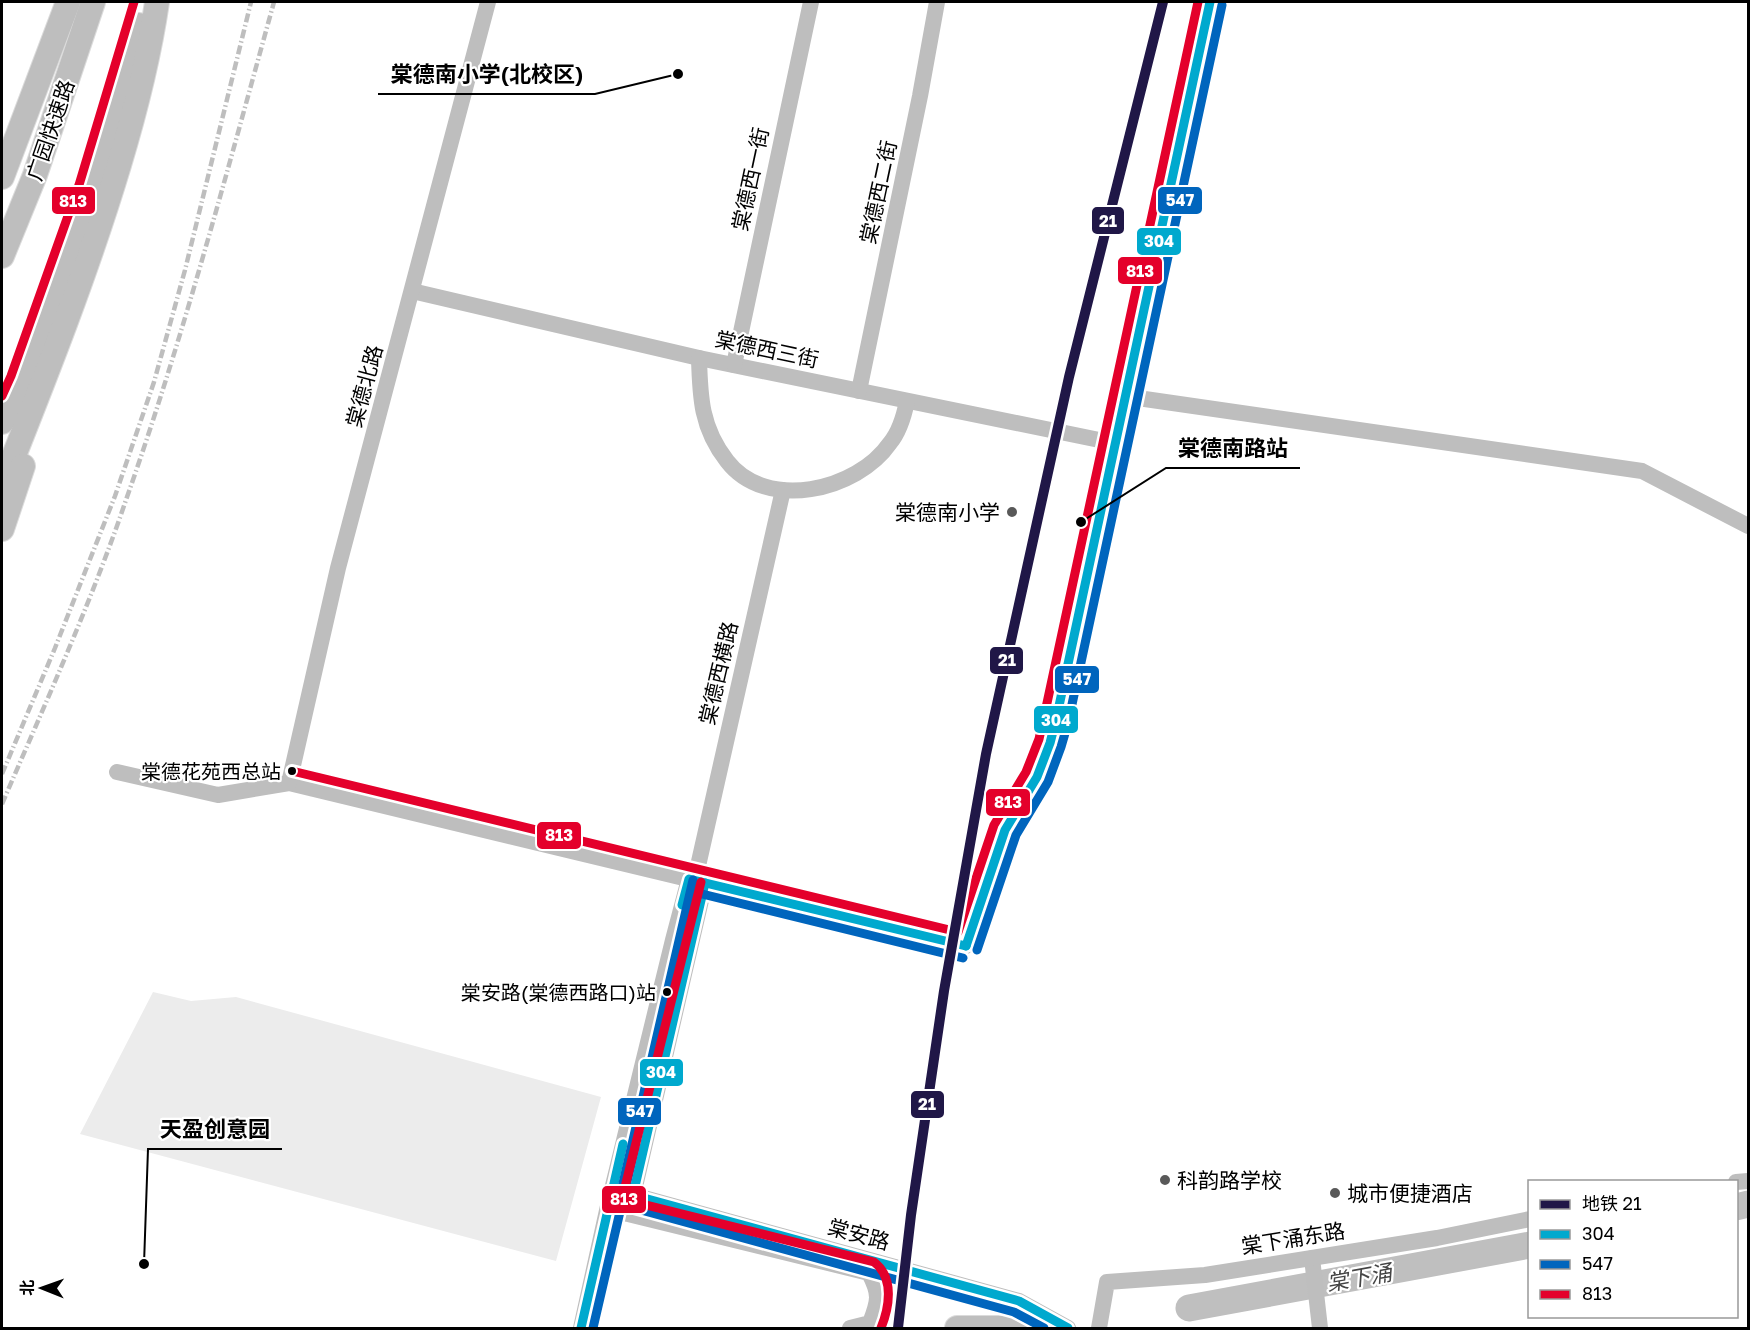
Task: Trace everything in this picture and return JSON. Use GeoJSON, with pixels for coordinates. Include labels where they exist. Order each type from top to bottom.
{"type":"FeatureCollection","features":[{"type":"Feature","properties":{"kind":"highway"},"geometry":{"type":"LineString","coordinates":[[2,177],[68,2]]}},
{"type":"Feature","properties":{"kind":"highway","name":"广园快速路"},"geometry":{"type":"LineString","coordinates":[[2,256],[35,175],[93,2]]}},
{"type":"Feature","properties":{"kind":"highway"},"geometry":{"type":"LineString","coordinates":[[2,422],[22,381],[90,189],[146,2]]}},
{"type":"Feature","properties":{"kind":"highway"},"geometry":{"type":"LineString","coordinates":[[2,486],[47,373],[101,224],[134,113],[157,2]]}},
{"type":"Feature","properties":{"kind":"highway"},"geometry":{"type":"LineString","coordinates":[[2,529],[19,482],[47,373]]}},
{"type":"Feature","properties":{"kind":"highway"},"geometry":{"type":"LineString","coordinates":[[957,1329],[1028,1329]]}},
{"type":"Feature","properties":{"kind":"street","name":"棠德北路"},"geometry":{"type":"LineString","coordinates":[[289,783],[338,568],[488,2]]}},
{"type":"Feature","properties":{"kind":"street","name":"棠德西一街"},"geometry":{"type":"LineString","coordinates":[[734,365],[811,2]]}},
{"type":"Feature","properties":{"kind":"street","name":"棠德西二街"},"geometry":{"type":"LineString","coordinates":[[859,391],[920,96],[937,2]]}},
{"type":"Feature","properties":{"kind":"street"},"geometry":{"type":"LineString","coordinates":[[117,772],[218,795],[289,783],[697,876],[966,946],[1005,830],[1036,777],[1050,743],[1210,2]]}},
{"type":"Feature","properties":{"kind":"street","name":"棠德西三街"},"geometry":{"type":"LineString","coordinates":[[412,291],[699,358],[1114,442]]}},
{"type":"Feature","properties":{"kind":"street"},"geometry":{"type":"LineString","coordinates":[[699,358],[702,412],[718,449],[741,475],[760,486],[783,490],[802,490],[835,482],[855,474],[873,461],[890,444],[903,421],[907,401]]}},
{"type":"Feature","properties":{"kind":"street"},"geometry":{"type":"LineString","coordinates":[[1124,396],[1642,471],[1749,526]]}},
{"type":"Feature","properties":{"kind":"street","name":"棠德西横路"},"geometry":{"type":"LineString","coordinates":[[697,876],[783,490]]}},
{"type":"Feature","properties":{"kind":"street"},"geometry":{"type":"LineString","coordinates":[[628,1214],[697,876]]}},
{"type":"Feature","properties":{"kind":"street"},"geometry":{"type":"LineString","coordinates":[[581,1329],[608,1206],[697,876]]}},
{"type":"Feature","properties":{"kind":"street"},"geometry":{"type":"LineString","coordinates":[[608,1206],[633,1195]]}},
{"type":"Feature","properties":{"kind":"street","name":"棠安路"},"geometry":{"type":"LineString","coordinates":[[633,1195],[1019,1301],[1068,1329]]}},
{"type":"Feature","properties":{"kind":"street","name":"棠安路"},"geometry":{"type":"LineString","coordinates":[[608,1206],[628,1214],[869,1273],[878,1290],[877,1305],[870,1323],[850,1329]]}},
{"type":"Feature","properties":{"kind":"street","name":"棠下涌东路"},"geometry":{"type":"LineString","coordinates":[[1099,1329],[1107,1282],[1205,1275],[1437,1238],[1528,1220]]}},
{"type":"Feature","properties":{"kind":"street"},"geometry":{"type":"LineString","coordinates":[[1312,1259],[1319,1321]]}},
{"type":"Feature","properties":{"kind":"shaded area"},"geometry":{"type":"Polygon","coordinates":[[[153,992],[191,1001],[236,997],[601,1097],[556,1261],[80,1134],[153,992]]]}},
{"type":"Feature","properties":{"kind":"waterway","name":"棠下涌"},"geometry":{"type":"LineString","coordinates":[[1738,1206],[1748,1204]]}},
{"type":"Feature","properties":{"kind":"waterway","name":"棠下涌"},"geometry":{"type":"LineString","coordinates":[[1189,1308],[1528,1245]]}},
{"type":"Feature","properties":{"kind":"railway"},"geometry":{"type":"LineString","coordinates":[[2,774],[115,496],[154,382],[185,270],[251,2]]}},
{"type":"Feature","properties":{"kind":"railway"},"geometry":{"type":"LineString","coordinates":[[2,804],[99,575],[148,436],[205,251],[274,2]]}},
{"type":"Feature","properties":{"kind":"metro line","name":"21"},"geometry":{"type":"LineString","coordinates":[[898,1328],[911,1215],[944,991],[986,754],[1069,377],[1163,2]]}},
{"type":"Feature","properties":{"kind":"transit line","name":"813"},"geometry":{"type":"LineString","coordinates":[[2,396],[79,185],[134,2]]}},
{"type":"Feature","properties":{"kind":"transit line","name":"813"},"geometry":{"type":"LineString","coordinates":[[292,771],[958,932],[994,825],[1026,772],[1039,739],[1198,2]]}},
{"type":"Feature","properties":{"kind":"transit line","name":"304"},"geometry":{"type":"LineString","coordinates":[[966,946],[1005,830],[1037,777],[1056,720],[1210,2]]}},
{"type":"Feature","properties":{"kind":"transit line","name":"547"},"geometry":{"type":"LineString","coordinates":[[977,950],[1016,835],[1048,782],[1068,723],[1222,5]]}},
{"type":"Feature","properties":{"kind":"transit line","name":"304"},"geometry":{"type":"LineString","coordinates":[[682,905],[689,879],[966,946]]}},
{"type":"Feature","properties":{"kind":"transit line","name":"547"},"geometry":{"type":"LineString","coordinates":[[693,880],[621,1192],[623,1202],[630,1207],[1014,1312],[1044,1328]]}},
{"type":"Feature","properties":{"kind":"transit line","name":"813"},"geometry":{"type":"LineString","coordinates":[[701,882],[622,1199],[874,1262],[881,1269],[888,1285],[888,1303],[881,1328]]}},
{"type":"Feature","properties":{"kind":"transit line","name":"304"},"geometry":{"type":"LineString","coordinates":[[705,883],[633,1195],[1019,1301],[1068,1328]]}},
{"type":"Feature","properties":{"kind":"transit line","name":"547"},"geometry":{"type":"LineString","coordinates":[[694,908],[698,893],[963,958]]}},
{"type":"Feature","properties":{"kind":"transit line","name":"304"},"geometry":{"type":"LineString","coordinates":[[581,1328],[623,1144]]}},
{"type":"Feature","properties":{"kind":"transit line","name":"547"},"geometry":{"type":"LineString","coordinates":[[593,1328],[635,1147]]}},
{"type":"Feature","properties":{"kind":"place","name":"棠德南小学(北校区)"},"geometry":{"type":"Point","coordinates":[678,74]}},
{"type":"Feature","properties":{"kind":"place","name":"棠德南小学"},"geometry":{"type":"Point","coordinates":[1012,512]}},
{"type":"Feature","properties":{"kind":"place","name":"棠德南路站"},"geometry":{"type":"Point","coordinates":[1081,522]}},
{"type":"Feature","properties":{"kind":"place","name":"棠德花苑西总站"},"geometry":{"type":"Point","coordinates":[292,771]}},
{"type":"Feature","properties":{"kind":"place","name":"棠安路(棠德西路口)站"},"geometry":{"type":"Point","coordinates":[667,992]}},
{"type":"Feature","properties":{"kind":"place","name":"科韵路学校"},"geometry":{"type":"Point","coordinates":[1165,1180]}},
{"type":"Feature","properties":{"kind":"place","name":"城市便捷酒店"},"geometry":{"type":"Point","coordinates":[1335,1193]}},
{"type":"Feature","properties":{"kind":"place","name":"天盈创意园"},"geometry":{"type":"Point","coordinates":[144,1264]}}]}
